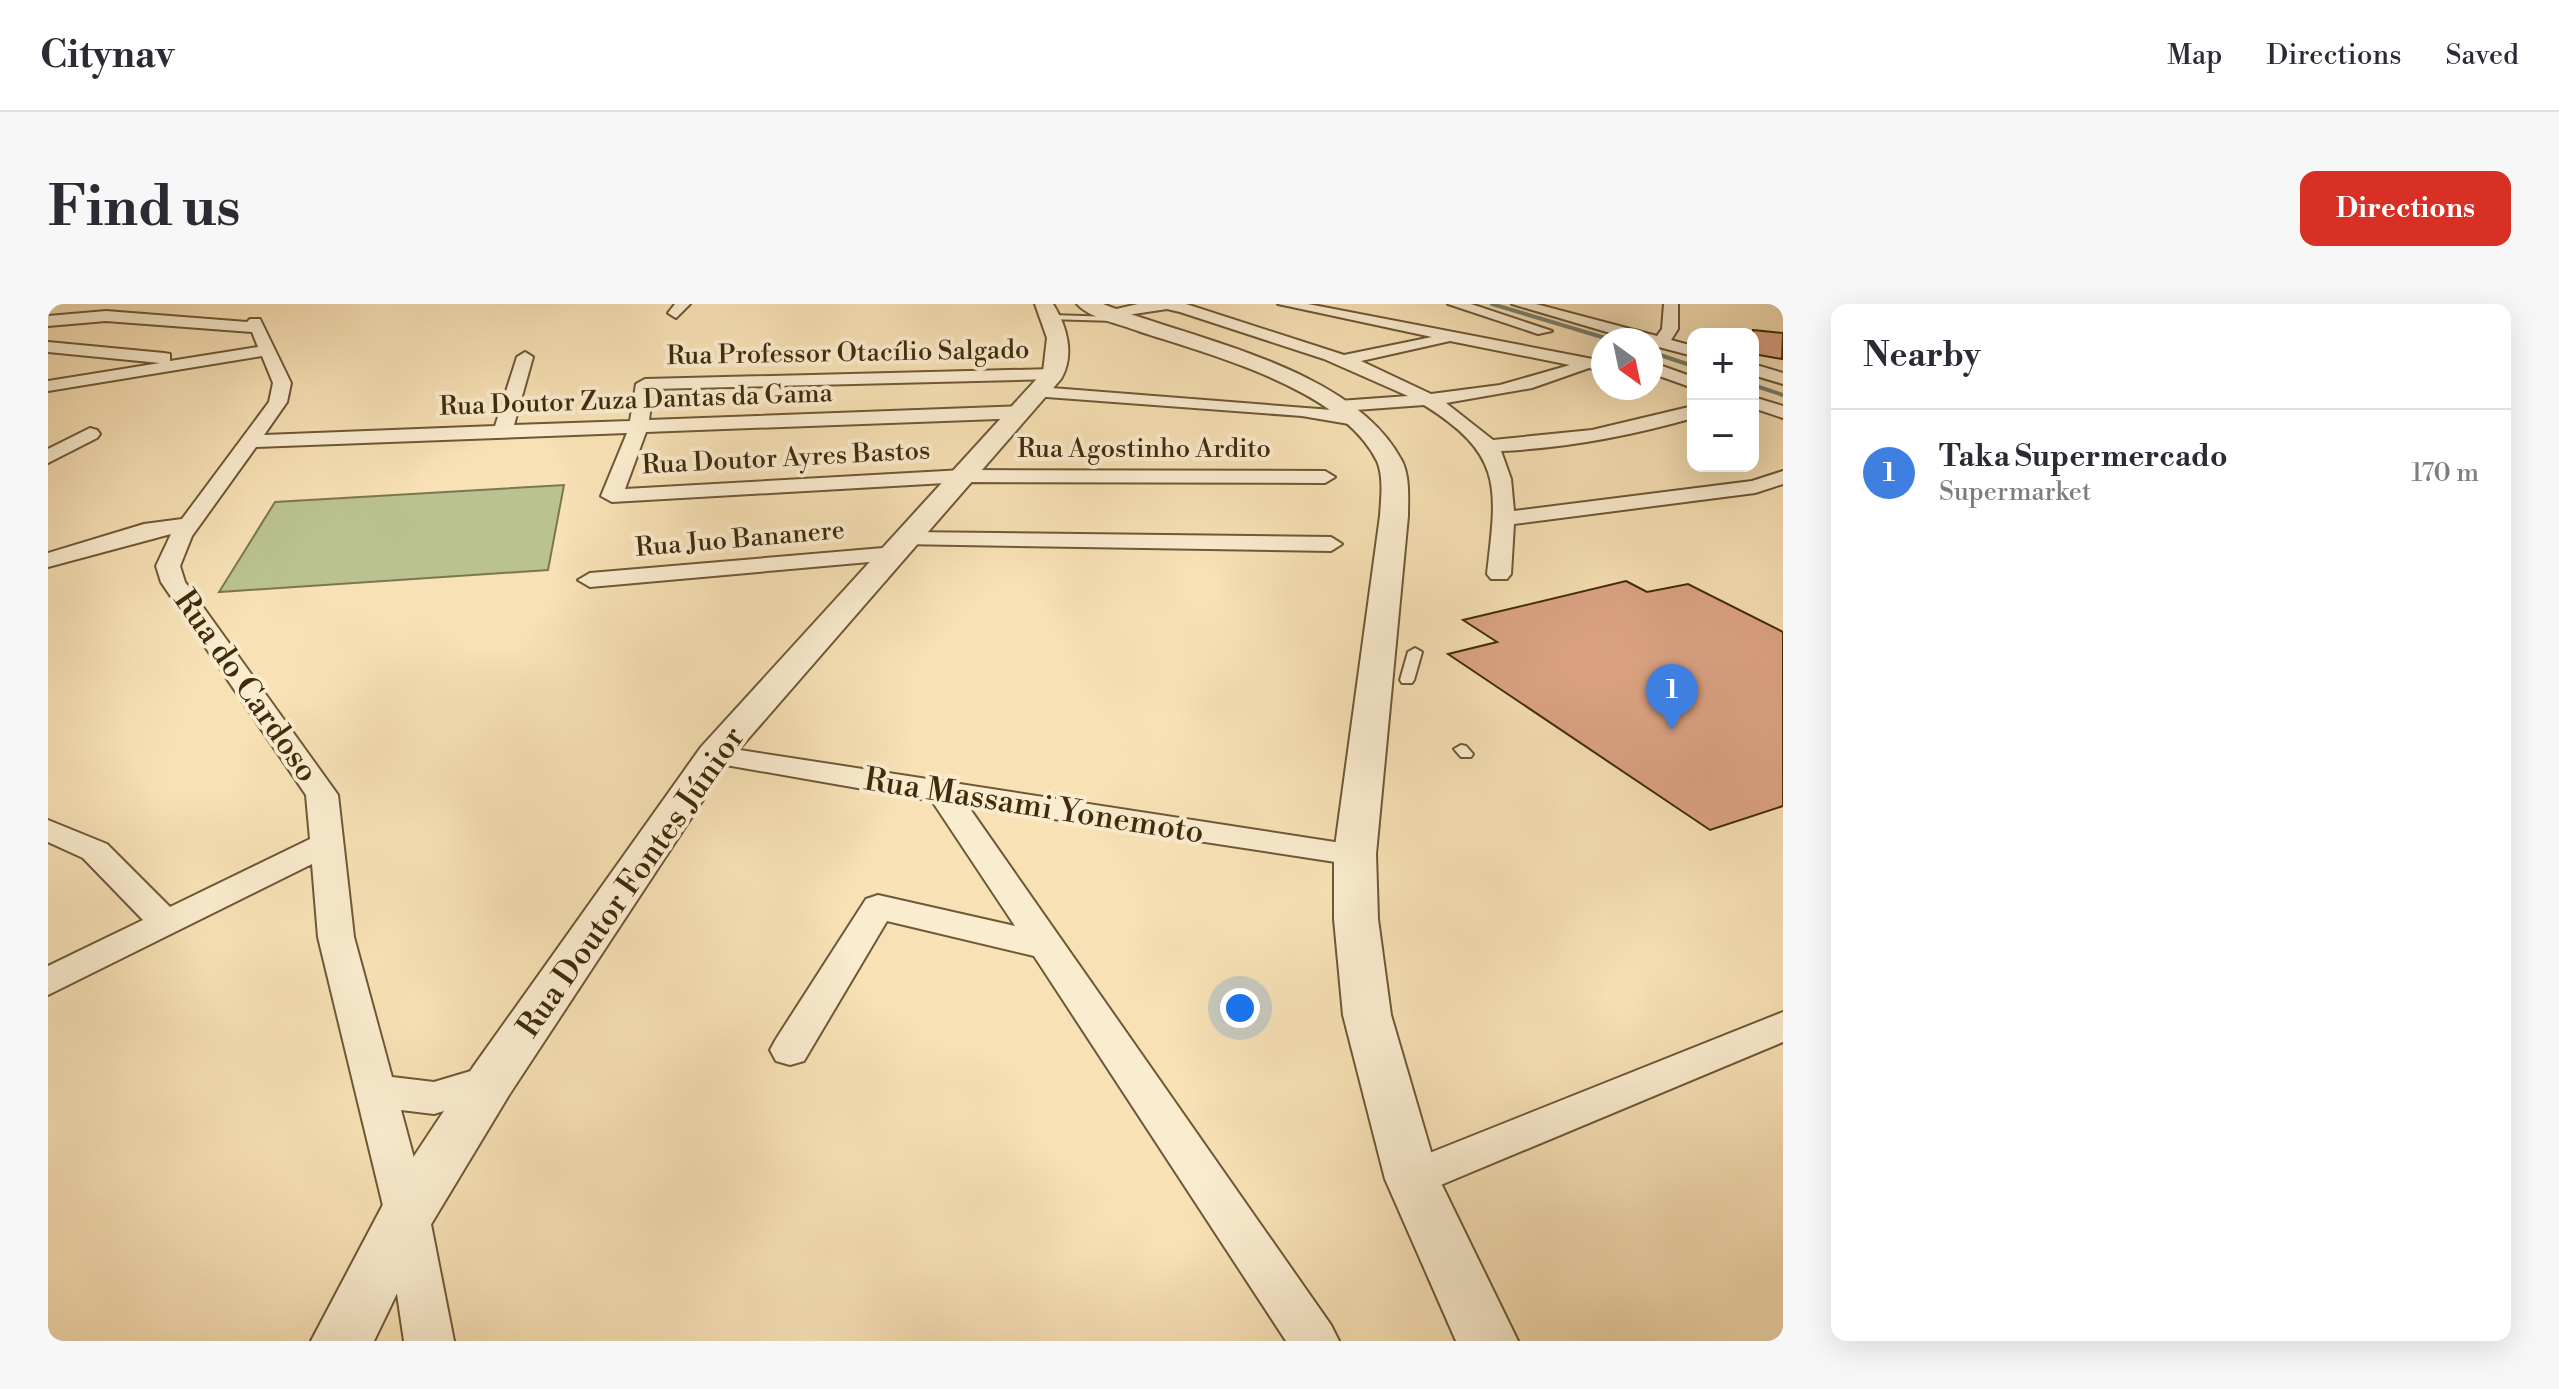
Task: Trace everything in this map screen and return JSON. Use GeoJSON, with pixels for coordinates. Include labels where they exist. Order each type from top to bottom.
{"type":"FeatureCollection","features":[{"type":"Feature","properties":{"kind":"street"},"geometry":{"type":"LineString","coordinates":[[1053,374],[1060,354],[1058,332],[1049,308],[1102,311],[1167,304],[1197,307],[1344,360],[1428,400],[1488,446],[1497,466],[1504,519],[1499,574]]}},
{"type":"Feature","properties":{"kind":"street"},"geometry":{"type":"LineString","coordinates":[[1285,304],[1458,337],[1591,357]]}},
{"type":"Feature","properties":{"kind":"street"},"geometry":{"type":"LineString","coordinates":[[1455,304],[1556,335]]}},
{"type":"Feature","properties":{"kind":"street"},"geometry":{"type":"LineString","coordinates":[[1519,304],[1606,328]]}},
{"type":"Feature","properties":{"kind":"street"},"geometry":{"type":"LineString","coordinates":[[1602,327],[1606,304]]}},
{"type":"Feature","properties":{"kind":"street"},"geometry":{"type":"LineString","coordinates":[[1663,340],[1670,329],[1671,304]]}},
{"type":"Feature","properties":{"kind":"street"},"geometry":{"type":"LineString","coordinates":[[1102,311],[1266,370],[1347,412],[1377,442],[1390,462],[1394,481],[1394,516],[1355,854],[1356,919],[1367,1015],[1412,1179],[1487,1341]]}},
{"type":"Feature","properties":{"kind":"street"},"geometry":{"type":"LineString","coordinates":[[48,321],[106,316],[255,336]]}},
{"type":"Feature","properties":{"kind":"street"},"geometry":{"type":"LineString","coordinates":[[245,356],[255,336]]}},
{"type":"Feature","properties":{"kind":"street"},"geometry":{"type":"LineString","coordinates":[[245,356],[255,336]]}},
{"type":"Feature","properties":{"kind":"street"},"geometry":{"type":"LineString","coordinates":[[208,360],[255,336]]}},
{"type":"Feature","properties":{"kind":"street","name":"Rua do Cardoso"},"geometry":{"type":"LineString","coordinates":[[255,336],[282,383],[278,402],[191,523],[168,566],[173,582],[322,795],[336,937],[407,1214],[429,1341]]}},
{"type":"Feature","properties":{"kind":"street"},"geometry":{"type":"LineString","coordinates":[[1344,360],[1458,337]]}},
{"type":"Feature","properties":{"kind":"street"},"geometry":{"type":"LineString","coordinates":[[1663,342],[1687,349]]}},
{"type":"Feature","properties":{"kind":"street"},"geometry":{"type":"LineString","coordinates":[[1585,344],[1591,350]]}},
{"type":"Feature","properties":{"kind":"street"},"geometry":{"type":"LineString","coordinates":[[48,347],[133,352],[182,364]]}},
{"type":"Feature","properties":{"kind":"street"},"geometry":{"type":"LineString","coordinates":[[48,386],[245,356]]}},
{"type":"Feature","properties":{"kind":"street"},"geometry":{"type":"LineString","coordinates":[[503,430],[525,357]]}},
{"type":"Feature","properties":{"kind":"street"},"geometry":{"type":"LineString","coordinates":[[1039,392],[1347,412],[1525,384],[1591,361]]}},
{"type":"Feature","properties":{"kind":"street"},"geometry":{"type":"LineString","coordinates":[[1759,371],[1783,379]]}},
{"type":"Feature","properties":{"kind":"street"},"geometry":{"type":"LineString","coordinates":[[1663,372],[1687,382]]}},
{"type":"Feature","properties":{"kind":"street","name":"Rua Professor Otacílio Salgado"},"geometry":{"type":"LineString","coordinates":[[639,425],[645,384],[1053,374]]}},
{"type":"Feature","properties":{"kind":"street","name":"Rua Doutor Fontes Júnior"},"geometry":{"type":"LineString","coordinates":[[342,1341],[407,1214],[491,1081],[714,755],[1023,412],[1053,374]]}},
{"type":"Feature","properties":{"kind":"street"},"geometry":{"type":"LineString","coordinates":[[1663,378],[1687,383]]}},
{"type":"Feature","properties":{"kind":"street"},"geometry":{"type":"LineString","coordinates":[[1759,404],[1783,412]]}},
{"type":"Feature","properties":{"kind":"street","name":"Rua Doutor Zuza Dantas da Gama"},"geometry":{"type":"LineString","coordinates":[[252,441],[1023,412]]}},
{"type":"Feature","properties":{"kind":"street"},"geometry":{"type":"LineString","coordinates":[[1488,446],[1541,444],[1595,437],[1633,430],[1687,414]]}},
{"type":"Feature","properties":{"kind":"street","name":"Rua Doutor Ayres Bastos"},"geometry":{"type":"LineString","coordinates":[[639,425],[612,496],[963,476]]}},
{"type":"Feature","properties":{"kind":"street"},"geometry":{"type":"LineString","coordinates":[[48,457],[90,434]]}},
{"type":"Feature","properties":{"kind":"street","name":"Rua Agostinho Ardito"},"geometry":{"type":"LineString","coordinates":[[963,476],[1325,477]]}},
{"type":"Feature","properties":{"kind":"street"},"geometry":{"type":"LineString","coordinates":[[1504,519],[1755,487],[1783,477]]}},
{"type":"Feature","properties":{"kind":"street"},"geometry":{"type":"LineString","coordinates":[[1755,487],[1783,497]]}},
{"type":"Feature","properties":{"kind":"street"},"geometry":{"type":"LineString","coordinates":[[145,534],[191,523]]}},
{"type":"Feature","properties":{"kind":"street"},"geometry":{"type":"LineString","coordinates":[[48,560],[191,523]]}},
{"type":"Feature","properties":{"kind":"street"},"geometry":{"type":"LineString","coordinates":[[145,534],[150,550],[168,566]]}},
{"type":"Feature","properties":{"kind":"street","name":"Rua Juo Bananere"},"geometry":{"type":"LineString","coordinates":[[590,580],[901,547],[1331,544]]}},
{"type":"Feature","properties":{"kind":"street","name":"Rua Massami Yonemoto"},"geometry":{"type":"LineString","coordinates":[[714,755],[943,793],[1355,854]]}},
{"type":"Feature","properties":{"kind":"street"},"geometry":{"type":"LineString","coordinates":[[943,793],[1314,1341]]}},
{"type":"Feature","properties":{"kind":"street"},"geometry":{"type":"LineString","coordinates":[[48,830],[95,851],[164,921]]}},
{"type":"Feature","properties":{"kind":"street"},"geometry":{"type":"LineString","coordinates":[[48,982],[164,921],[328,843]]}},
{"type":"Feature","properties":{"kind":"street"},"geometry":{"type":"LineString","coordinates":[[790,1050],[878,907],[1046,946]]}},
{"type":"Feature","properties":{"kind":"street"},"geometry":{"type":"LineString","coordinates":[[1412,1179],[1783,1026]]}},
{"type":"Feature","properties":{"kind":"street"},"geometry":{"type":"LineString","coordinates":[[373,1091],[434,1098],[491,1081]]}},
{"type":"Feature","properties":{"kind":"lane"},"geometry":{"type":"LineString","coordinates":[[1049,308],[1081,316],[1102,311]]}},
{"type":"Feature","properties":{"kind":"lane"},"geometry":{"type":"LineString","coordinates":[[1407,680],[1415,652]]}},
{"type":"Feature","properties":{"kind":"green space"},"geometry":{"type":"Polygon","coordinates":[[[564,485],[548,570],[219,592],[275,502],[564,485]]]}},
{"type":"Feature","properties":{"kind":"building"},"geometry":{"type":"Polygon","coordinates":[[[1759,331],[1783,333],[1782,359],[1759,355],[1759,331]]]}},
{"type":"Feature","properties":{"kind":"building"},"geometry":{"type":"Polygon","coordinates":[[[1626,581],[1647,592],[1688,584],[1783,632],[1783,806],[1710,830],[1448,654],[1497,642],[1463,620],[1626,581]]]}},
{"type":"Feature","properties":{"kind":"waterway"},"geometry":{"type":"LineString","coordinates":[[1492,304],[1591,334]]}},
{"type":"Feature","properties":{"kind":"waterway"},"geometry":{"type":"LineString","coordinates":[[1663,356],[1687,364]]}},
{"type":"Feature","properties":{"kind":"waterway"},"geometry":{"type":"LineString","coordinates":[[1759,387],[1783,395]]}},
{"type":"Feature","properties":{"kind":"place","name":"Taka Supermercado"},"geometry":{"type":"Point","coordinates":[1672,730]}}]}
